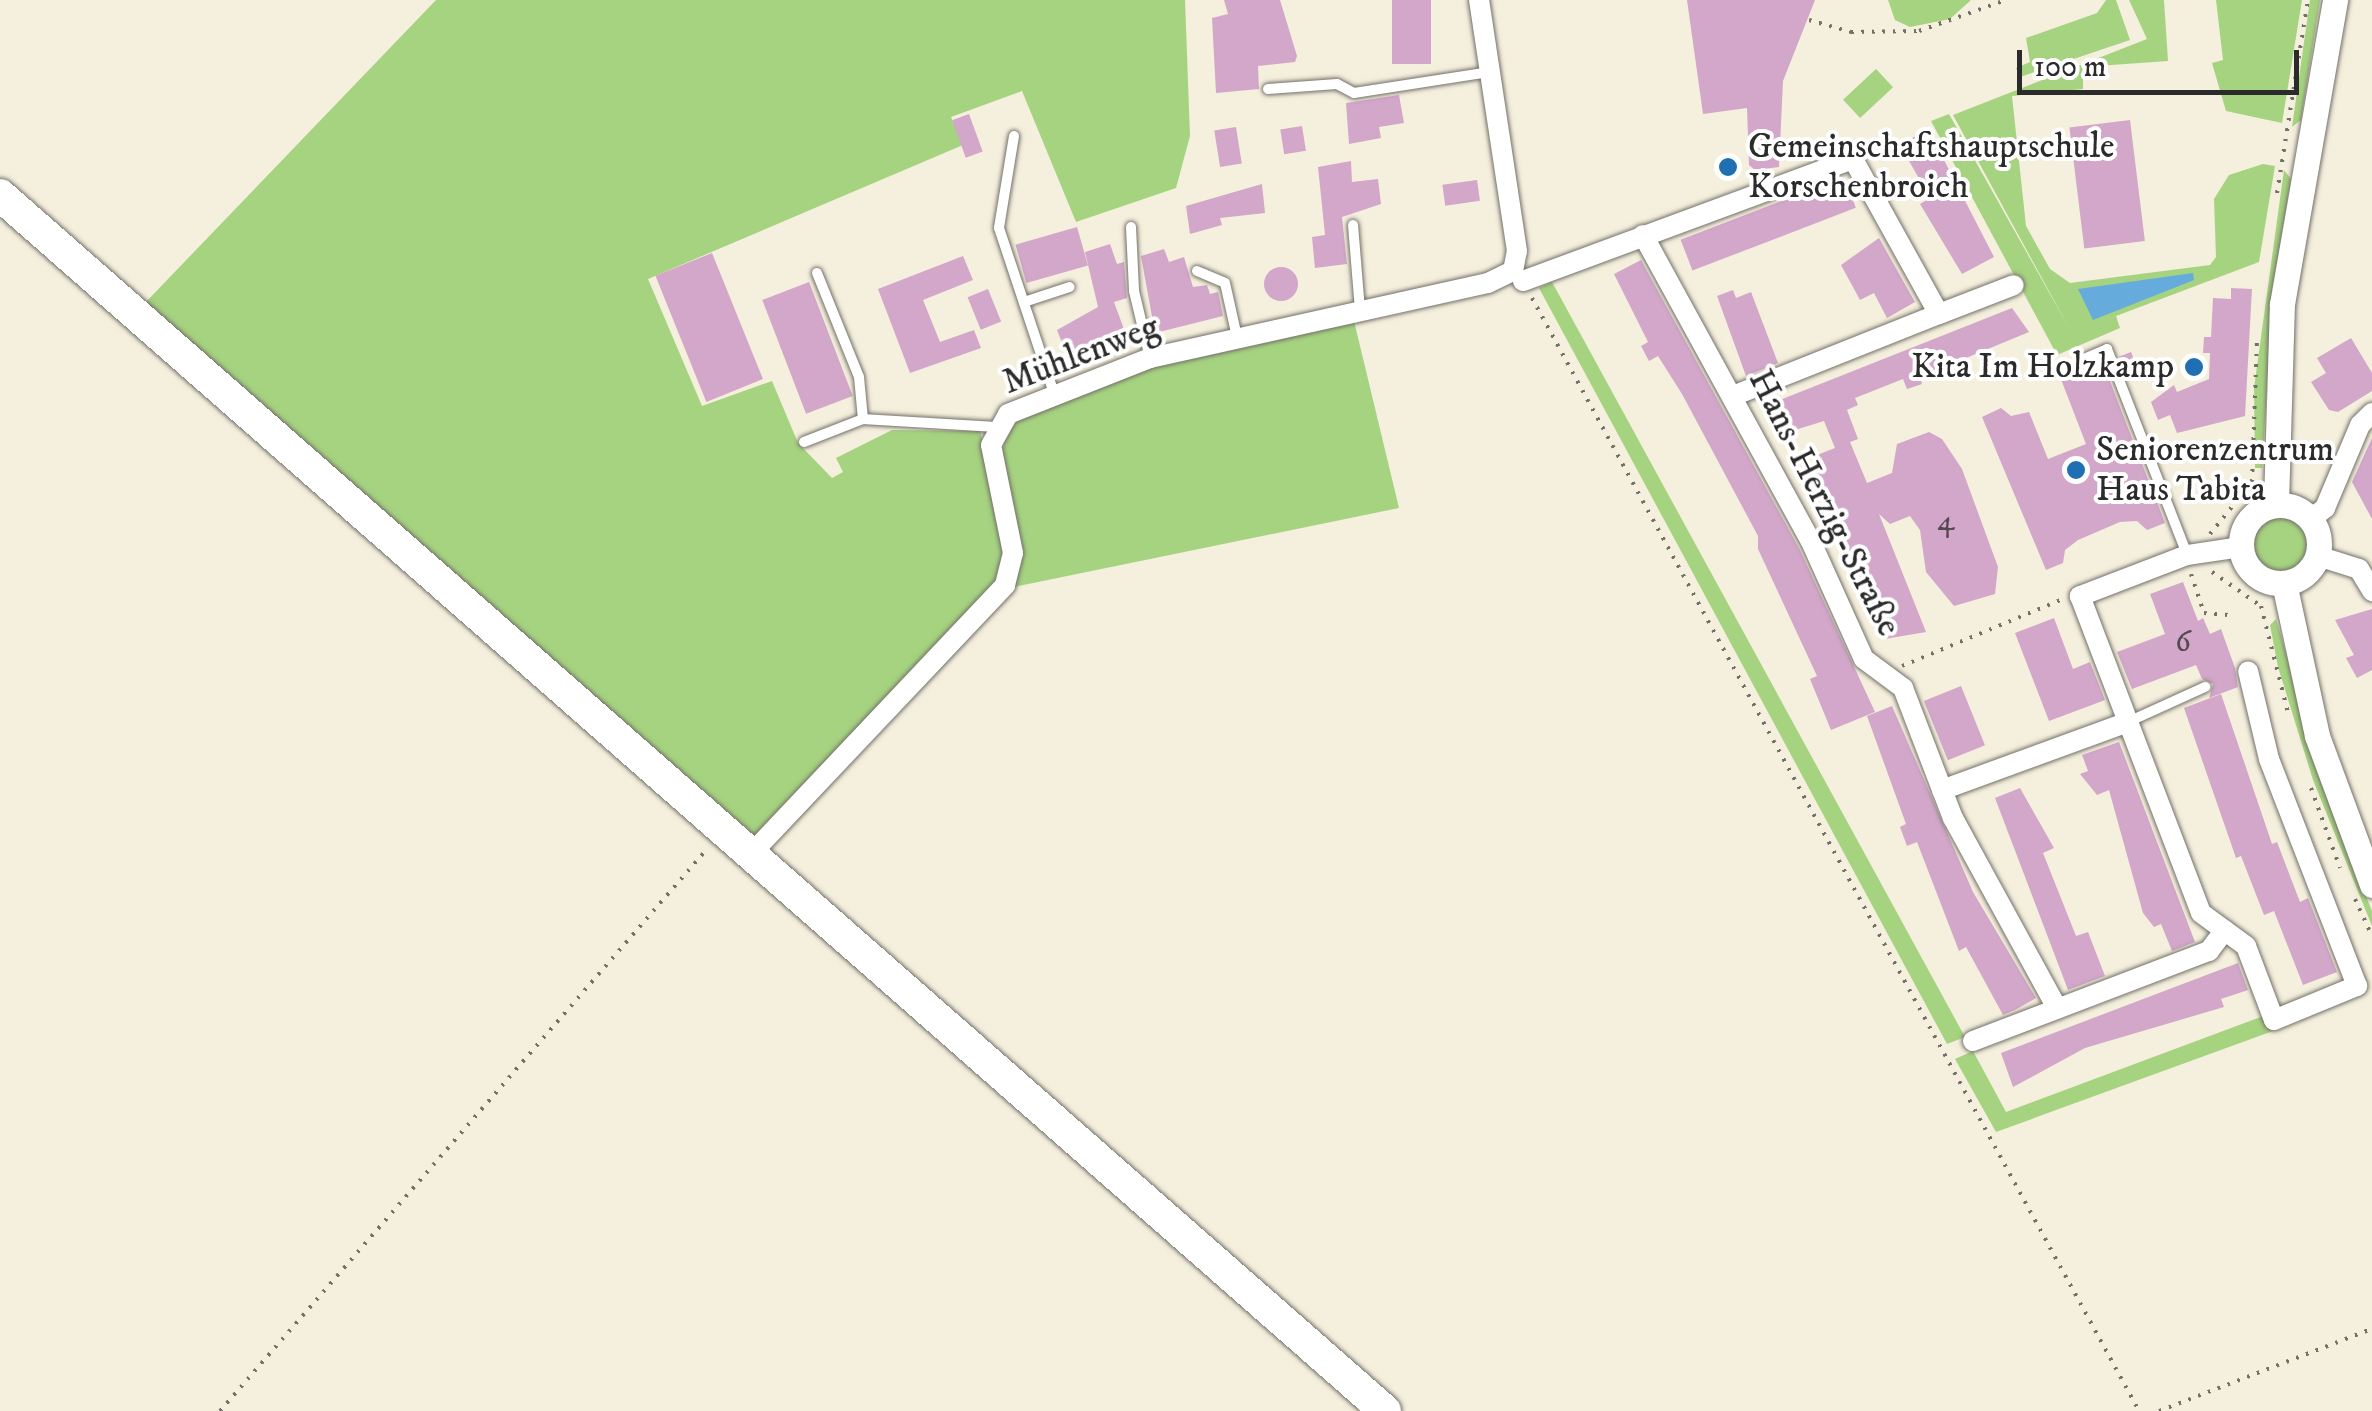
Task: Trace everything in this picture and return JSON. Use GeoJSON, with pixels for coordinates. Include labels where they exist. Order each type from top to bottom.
{"type":"FeatureCollection","features":[{"type":"Feature","properties":{"kind":"main road"},"geometry":{"type":"LineString","coordinates":[[0,195],[1385,1411]]}},
{"type":"Feature","properties":{"kind":"street","name":"Mühlenweg"},"geometry":{"type":"LineString","coordinates":[[751,854],[1005,585],[1013,553],[993,459],[996,427],[1018,407],[1150,358],[1488,283],[1515,268],[1478,0]]}},
{"type":"Feature","properties":{"kind":"street"},"geometry":{"type":"LineString","coordinates":[[2276,504],[2282,304],[2335,0]]}},
{"type":"Feature","properties":{"kind":"street"},"geometry":{"type":"LineString","coordinates":[[1523,281],[1854,158],[1939,314]]}},
{"type":"Feature","properties":{"kind":"street","name":"Hans-Herzig-Straße"},"geometry":{"type":"LineString","coordinates":[[1643,235],[1733,396],[1864,659],[1903,688],[1942,790],[2058,1008]]}},
{"type":"Feature","properties":{"kind":"street"},"geometry":{"type":"LineString","coordinates":[[1733,396],[2014,285]]}},
{"type":"Feature","properties":{"kind":"street"},"geometry":{"type":"LineString","coordinates":[[2312,519],[2324,508],[2360,426],[2372,414]]}},
{"type":"Feature","properties":{"kind":"street"},"geometry":{"type":"LineString","coordinates":[[2276,504],[2312,519]]}},
{"type":"Feature","properties":{"kind":"street"},"geometry":{"type":"LineString","coordinates":[[2276,504],[2246,522],[2241,547],[2254,574],[2284,583],[2306,574],[2318,556],[2312,519]]}},
{"type":"Feature","properties":{"kind":"street"},"geometry":{"type":"LineString","coordinates":[[2241,547],[2187,555],[2080,596],[2201,913],[2246,946],[2274,1020],[2358,986],[2269,759],[2248,670]]}},
{"type":"Feature","properties":{"kind":"street"},"geometry":{"type":"LineString","coordinates":[[2318,556],[2360,569],[2372,591]]}},
{"type":"Feature","properties":{"kind":"street"},"geometry":{"type":"LineString","coordinates":[[2284,583],[2317,736],[2372,886]]}},
{"type":"Feature","properties":{"kind":"street"},"geometry":{"type":"LineString","coordinates":[[1942,790],[2128,722]]}},
{"type":"Feature","properties":{"kind":"street"},"geometry":{"type":"LineString","coordinates":[[1973,1041],[2209,950],[2224,930]]}},
{"type":"Feature","properties":{"kind":"lane"},"geometry":{"type":"LineString","coordinates":[[1268,89],[1337,84],[1354,94],[1490,72]]}},
{"type":"Feature","properties":{"kind":"lane"},"geometry":{"type":"LineString","coordinates":[[1014,136],[999,228],[1054,392]]}},
{"type":"Feature","properties":{"kind":"lane"},"geometry":{"type":"LineString","coordinates":[[1353,225],[1360,311]]}},
{"type":"Feature","properties":{"kind":"lane"},"geometry":{"type":"LineString","coordinates":[[1131,227],[1134,292],[1150,358]]}},
{"type":"Feature","properties":{"kind":"lane"},"geometry":{"type":"LineString","coordinates":[[1197,271],[1225,282],[1236,338]]}},
{"type":"Feature","properties":{"kind":"lane"},"geometry":{"type":"LineString","coordinates":[[817,273],[859,377],[862,419]]}},
{"type":"Feature","properties":{"kind":"lane"},"geometry":{"type":"LineString","coordinates":[[1024,302],[1070,287]]}},
{"type":"Feature","properties":{"kind":"lane"},"geometry":{"type":"LineString","coordinates":[[2086,358],[2107,349],[2155,464],[2187,555]]}},
{"type":"Feature","properties":{"kind":"lane"},"geometry":{"type":"LineString","coordinates":[[804,442],[862,419],[996,427]]}},
{"type":"Feature","properties":{"kind":"lane"},"geometry":{"type":"LineString","coordinates":[[2128,722],[2205,687]]}},
{"type":"Feature","properties":{"kind":"path"},"geometry":{"type":"LineString","coordinates":[[1809,20],[1851,32],[1903,33],[1942,27],[2006,0]]}},
{"type":"Feature","properties":{"kind":"path"},"geometry":{"type":"LineString","coordinates":[[1523,281],[2138,1411]]}},
{"type":"Feature","properties":{"kind":"path"},"geometry":{"type":"LineString","coordinates":[[2210,550],[2210,572],[2258,602],[2270,643]]}},
{"type":"Feature","properties":{"kind":"path"},"geometry":{"type":"LineString","coordinates":[[2187,555],[2204,612],[2228,615]]}},
{"type":"Feature","properties":{"kind":"path"},"geometry":{"type":"LineString","coordinates":[[1884,674],[2046,602],[2080,596]]}},
{"type":"Feature","properties":{"kind":"path"},"geometry":{"type":"LineString","coordinates":[[220,1411],[724,831]]}},
{"type":"Feature","properties":{"kind":"path"},"geometry":{"type":"LineString","coordinates":[[2159,1411],[2372,1330]]}},
{"type":"Feature","properties":{"kind":"green space"},"geometry":{"type":"Polygon","coordinates":[[[436,0],[1185,0],[1190,136],[1176,188],[1076,222],[1022,91],[951,117],[963,145],[648,279],[702,406],[772,381],[798,443],[832,478],[843,472],[836,458],[892,430],[980,431],[1008,540],[1002,575],[756,837],[144,304],[436,0]]]}},
{"type":"Feature","properties":{"kind":"green space"},"geometry":{"type":"Polygon","coordinates":[[[1888,0],[1971,0],[1950,19],[1910,27],[1895,20],[1888,0]]]}},
{"type":"Feature","properties":{"kind":"green space"},"geometry":{"type":"Polygon","coordinates":[[[2106,0],[2116,0],[2130,40],[2020,77],[2016,68],[2030,62],[2026,38],[2097,13],[2106,0]]]}},
{"type":"Feature","properties":{"kind":"green space"},"geometry":{"type":"Polygon","coordinates":[[[2129,0],[2164,0],[2168,61],[2083,67],[2083,89],[2012,96],[2026,226],[2050,269],[2070,283],[2210,265],[2216,257],[2214,199],[2229,175],[2263,164],[2275,166],[2259,262],[2116,316],[2120,328],[2057,355],[1931,121],[1949,114],[2069,328],[1953,115],[2147,39],[2129,0]]]}},
{"type":"Feature","properties":{"kind":"green space"},"geometry":{"type":"Polygon","coordinates":[[[2216,0],[2302,0],[2282,123],[2226,111],[2212,63],[2223,60],[2216,0]]]}},
{"type":"Feature","properties":{"kind":"green space"},"geometry":{"type":"Polygon","coordinates":[[[2310,0],[2320,0],[2301,120],[2292,127],[2310,0]]]}},
{"type":"Feature","properties":{"kind":"green space"},"geometry":{"type":"Polygon","coordinates":[[[1876,69],[1893,87],[1860,118],[1843,100],[1876,69]]]}},
{"type":"Feature","properties":{"kind":"green space"},"geometry":{"type":"Polygon","coordinates":[[[2284,170],[2291,179],[2273,288],[2262,468],[2255,468],[2254,388],[2284,170]]]}},
{"type":"Feature","properties":{"kind":"green space"},"geometry":{"type":"Polygon","coordinates":[[[1552,282],[1965,1037],[1947,1044],[1539,288],[1552,282]]]}},
{"type":"Feature","properties":{"kind":"green space"},"geometry":{"type":"Polygon","coordinates":[[[1354,321],[1399,508],[1014,587],[1001,463],[1005,436],[1023,415],[1155,363],[1354,321]]]}},
{"type":"Feature","properties":{"kind":"green space"},"geometry":{"type":"Polygon","coordinates":[[[2281,517],[2300,525],[2308,544],[2300,563],[2281,571],[2262,563],[2254,544],[2262,525],[2281,517]]]}},
{"type":"Feature","properties":{"kind":"green space"},"geometry":{"type":"Polygon","coordinates":[[[2276,619],[2332,812],[2372,911],[2372,926],[2313,780],[2278,667],[2270,625],[2276,619]]]}},
{"type":"Feature","properties":{"kind":"green space"},"geometry":{"type":"Polygon","coordinates":[[[2266,1015],[2273,1031],[1996,1132],[1955,1059],[1973,1051],[2006,1112],[2266,1015]]]}},
{"type":"Feature","properties":{"kind":"water"},"geometry":{"type":"Polygon","coordinates":[[[2193,273],[2194,280],[2093,320],[2078,289],[2193,273]]]}},
{"type":"Feature","properties":{"kind":"building"},"geometry":{"type":"Polygon","coordinates":[[[1224,0],[1280,0],[1297,56],[1295,62],[1258,66],[1259,89],[1216,93],[1212,18],[1228,14],[1224,0]]]}},
{"type":"Feature","properties":{"kind":"building"},"geometry":{"type":"Polygon","coordinates":[[[1392,0],[1431,0],[1431,64],[1392,64],[1392,0]]]}},
{"type":"Feature","properties":{"kind":"building"},"geometry":{"type":"Polygon","coordinates":[[[1687,0],[1815,0],[1783,81],[1779,167],[1755,170],[1749,165],[1747,108],[1703,114],[1687,0]]]}},
{"type":"Feature","properties":{"kind":"building"},"geometry":{"type":"Polygon","coordinates":[[[1399,95],[1404,123],[1379,127],[1381,138],[1349,144],[1346,103],[1399,95]]]}},
{"type":"Feature","properties":{"kind":"building"},"geometry":{"type":"Polygon","coordinates":[[[969,114],[983,152],[966,158],[952,120],[969,114]]]}},
{"type":"Feature","properties":{"kind":"building"},"geometry":{"type":"Polygon","coordinates":[[[2130,120],[2145,241],[2084,249],[2069,127],[2130,120]]]}},
{"type":"Feature","properties":{"kind":"building"},"geometry":{"type":"Polygon","coordinates":[[[1302,126],[1306,151],[1284,154],[1280,129],[1302,126]]]}},
{"type":"Feature","properties":{"kind":"building"},"geometry":{"type":"Polygon","coordinates":[[[1236,127],[1242,164],[1220,167],[1214,130],[1236,127]]]}},
{"type":"Feature","properties":{"kind":"building"},"geometry":{"type":"Polygon","coordinates":[[[1928,129],[1994,257],[1962,274],[1920,204],[1930,198],[1900,145],[1928,129]]]}},
{"type":"Feature","properties":{"kind":"building"},"geometry":{"type":"Polygon","coordinates":[[[1351,161],[1352,182],[1378,179],[1381,204],[1342,217],[1347,264],[1315,268],[1312,237],[1325,235],[1318,167],[1351,161]]]}},
{"type":"Feature","properties":{"kind":"building"},"geometry":{"type":"Polygon","coordinates":[[[1844,177],[1856,208],[1692,271],[1681,240],[1844,177]]]}},
{"type":"Feature","properties":{"kind":"building"},"geometry":{"type":"Polygon","coordinates":[[[1477,180],[1480,201],[1445,206],[1442,185],[1477,180]]]}},
{"type":"Feature","properties":{"kind":"building"},"geometry":{"type":"Polygon","coordinates":[[[1262,184],[1265,213],[1220,218],[1222,225],[1190,234],[1186,206],[1262,184]]]}},
{"type":"Feature","properties":{"kind":"building"},"geometry":{"type":"Polygon","coordinates":[[[1077,227],[1088,265],[1027,283],[1015,245],[1077,227]]]}},
{"type":"Feature","properties":{"kind":"building"},"geometry":{"type":"Polygon","coordinates":[[[1879,238],[1915,302],[1887,318],[1874,293],[1860,300],[1841,265],[1879,238]]]}},
{"type":"Feature","properties":{"kind":"building"},"geometry":{"type":"Polygon","coordinates":[[[1110,244],[1117,264],[1124,262],[1127,298],[1114,302],[1125,332],[1066,353],[1057,330],[1098,307],[1085,252],[1110,244]]]}},
{"type":"Feature","properties":{"kind":"building"},"geometry":{"type":"Polygon","coordinates":[[[1164,249],[1169,262],[1184,257],[1193,287],[1207,285],[1210,294],[1218,292],[1223,316],[1155,333],[1141,256],[1164,249]]]}},
{"type":"Feature","properties":{"kind":"building"},"geometry":{"type":"Polygon","coordinates":[[[712,253],[763,379],[706,402],[655,276],[712,253]]]}},
{"type":"Feature","properties":{"kind":"building"},"geometry":{"type":"Polygon","coordinates":[[[963,256],[973,280],[923,300],[940,342],[974,330],[981,348],[910,373],[878,289],[963,256]]]}},
{"type":"Feature","properties":{"kind":"building"},"geometry":{"type":"Polygon","coordinates":[[[1641,260],[1800,550],[1875,712],[1831,730],[1810,679],[1817,676],[1758,549],[1758,536],[1682,394],[1658,356],[1649,361],[1641,346],[1648,342],[1614,274],[1641,260]]]}},
{"type":"Feature","properties":{"kind":"building"},"geometry":{"type":"Polygon","coordinates":[[[1281,267],[1293,272],[1298,284],[1293,296],[1281,301],[1269,296],[1264,284],[1269,272],[1281,267]]]}},
{"type":"Feature","properties":{"kind":"building"},"geometry":{"type":"Polygon","coordinates":[[[809,282],[853,396],[806,414],[762,300],[809,282]]]}},
{"type":"Feature","properties":{"kind":"building"},"geometry":{"type":"Polygon","coordinates":[[[2231,288],[2252,289],[2245,416],[2177,433],[2170,415],[2158,420],[2151,402],[2174,385],[2177,392],[2209,379],[2210,353],[2203,353],[2204,337],[2211,337],[2213,298],[2231,299],[2231,288]]]}},
{"type":"Feature","properties":{"kind":"building"},"geometry":{"type":"Polygon","coordinates":[[[988,289],[1001,321],[981,330],[968,297],[988,289]]]}},
{"type":"Feature","properties":{"kind":"building"},"geometry":{"type":"Polygon","coordinates":[[[1733,290],[1736,298],[1751,292],[1778,363],[1746,376],[1717,296],[1733,290]]]}},
{"type":"Feature","properties":{"kind":"building"},"geometry":{"type":"Polygon","coordinates":[[[2012,308],[2029,332],[1920,377],[1922,384],[1907,389],[1903,379],[1855,398],[1858,405],[1847,410],[1858,439],[1850,442],[1867,483],[1892,473],[1897,444],[1929,432],[1942,439],[1962,469],[1998,567],[1995,594],[1954,606],[1926,572],[1920,530],[1910,516],[1890,524],[1879,514],[1926,632],[1885,639],[1812,457],[1835,448],[1824,421],[1795,430],[1775,402],[2012,308]]]}},
{"type":"Feature","properties":{"kind":"building"},"geometry":{"type":"Polygon","coordinates":[[[2351,338],[2372,373],[2372,391],[2338,412],[2329,410],[2311,382],[2326,373],[2317,358],[2351,338]]]}},
{"type":"Feature","properties":{"kind":"building"},"geometry":{"type":"Polygon","coordinates":[[[2131,352],[2137,367],[2125,372],[2119,357],[2131,352]]]}},
{"type":"Feature","properties":{"kind":"building","name":"Seniorenzentrum Haus Tabita"},"geometry":{"type":"Polygon","coordinates":[[[2072,363],[2078,377],[2104,366],[2165,523],[2147,530],[2137,521],[2120,522],[2078,540],[2065,550],[2063,563],[2046,570],[1982,417],[2001,408],[2011,416],[2029,412],[2048,459],[2086,444],[2057,369],[2072,363]]]}},
{"type":"Feature","properties":{"kind":"building"},"geometry":{"type":"Polygon","coordinates":[[[2372,438],[2372,519],[2352,482],[2372,438]]]}},
{"type":"Feature","properties":{"kind":"building"},"geometry":{"type":"Polygon","coordinates":[[[2183,582],[2198,621],[2203,618],[2210,634],[2221,629],[2235,668],[2238,687],[2209,698],[2213,684],[2202,679],[2196,665],[2132,689],[2117,652],[2165,634],[2150,594],[2183,582]]]}},
{"type":"Feature","properties":{"kind":"building"},"geometry":{"type":"Polygon","coordinates":[[[2372,609],[2372,670],[2357,678],[2346,658],[2354,655],[2335,620],[2372,609]]]}},
{"type":"Feature","properties":{"kind":"building"},"geometry":{"type":"Polygon","coordinates":[[[2054,618],[2073,669],[2090,662],[2105,700],[2049,721],[2015,633],[2054,618]]]}},
{"type":"Feature","properties":{"kind":"building"},"geometry":{"type":"Polygon","coordinates":[[[1961,686],[1985,745],[1948,760],[1924,701],[1961,686]]]}},
{"type":"Feature","properties":{"kind":"building"},"geometry":{"type":"Polygon","coordinates":[[[2221,694],[2272,844],[2277,842],[2300,902],[2308,898],[2337,972],[2303,985],[2274,911],[2264,915],[2241,856],[2236,858],[2184,708],[2221,694]]]}},
{"type":"Feature","properties":{"kind":"building"},"geometry":{"type":"Polygon","coordinates":[[[1892,706],[1973,892],[2036,998],[2003,1015],[1966,947],[1959,951],[1917,842],[1907,846],[1900,827],[1906,824],[1867,716],[1892,706]]]}},
{"type":"Feature","properties":{"kind":"building"},"geometry":{"type":"Polygon","coordinates":[[[2119,742],[2195,942],[2172,951],[2161,924],[2154,927],[2143,913],[2109,790],[2097,795],[2080,774],[2088,771],[2082,755],[2119,742]]]}},
{"type":"Feature","properties":{"kind":"building"},"geometry":{"type":"Polygon","coordinates":[[[2020,788],[2054,848],[2043,853],[2076,936],[2088,932],[2105,976],[2068,990],[1995,798],[2020,788]]]}},
{"type":"Feature","properties":{"kind":"building"},"geometry":{"type":"Polygon","coordinates":[[[2238,963],[2248,990],[2221,999],[2224,1007],[2085,1048],[2013,1087],[2001,1053],[2238,963]]]}},
{"type":"Feature","properties":{"kind":"place","name":"Gemeinschaftshauptschule Korschenbroich"},"geometry":{"type":"Point","coordinates":[1728,167]}},
{"type":"Feature","properties":{"kind":"place","name":"Kita Im Holzkamp"},"geometry":{"type":"Point","coordinates":[2194,367]}},
{"type":"Feature","properties":{"kind":"place","name":"Seniorenzentrum Haus Tabita"},"geometry":{"type":"Point","coordinates":[2076,470]}}]}
